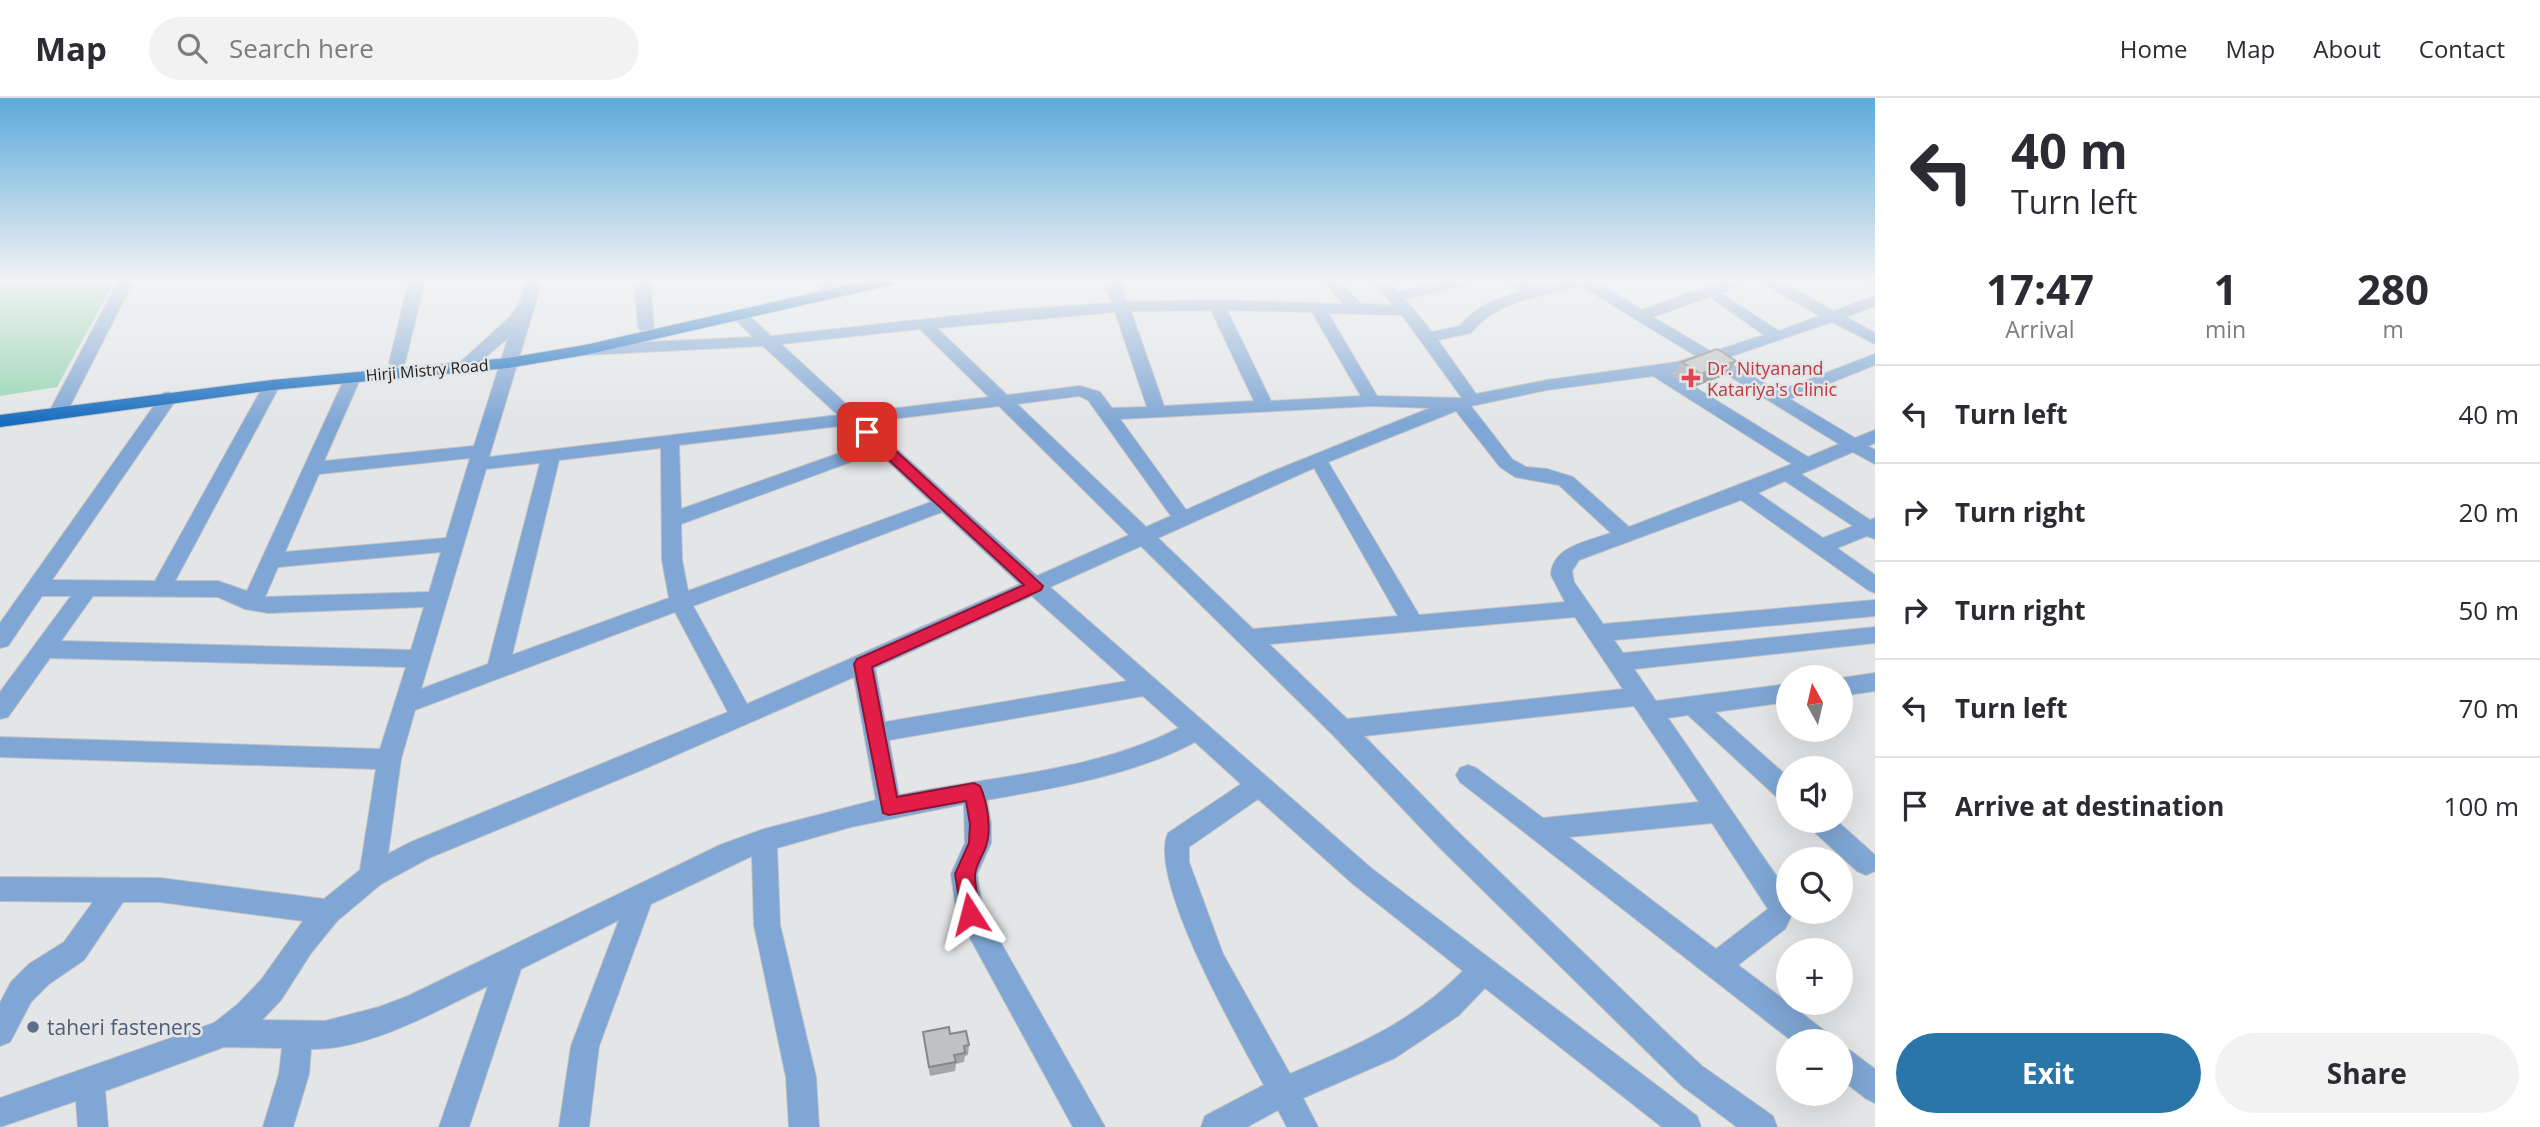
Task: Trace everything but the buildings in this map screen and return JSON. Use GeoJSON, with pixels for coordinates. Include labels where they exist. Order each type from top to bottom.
{"type":"FeatureCollection","features":[{"type":"Feature","properties":{"kind":"main road","name":"Hirji Mistry Road"},"geometry":{"type":"LineString","coordinates":[[0,413],[463,367],[641,328]]}},
{"type":"Feature","properties":{"kind":"main road","name":"Hirji Mistry Road"},"geometry":{"type":"LineString","coordinates":[[0,421],[60,408],[483,351],[510,355],[585,350],[682,328]]}},
{"type":"Feature","properties":{"kind":"street"},"geometry":{"type":"LineString","coordinates":[[60,408],[102,328]]}},
{"type":"Feature","properties":{"kind":"street"},"geometry":{"type":"LineString","coordinates":[[397,363],[405,328]]}},
{"type":"Feature","properties":{"kind":"street"},"geometry":{"type":"LineString","coordinates":[[463,367],[507,328]]}},
{"type":"Feature","properties":{"kind":"street"},"geometry":{"type":"LineString","coordinates":[[372,876],[389,759],[519,328]]}},
{"type":"Feature","properties":{"kind":"street"},"geometry":{"type":"LineString","coordinates":[[753,328],[1035,586],[1362,876],[1686,1127]]}},
{"type":"Feature","properties":{"kind":"street"},"geometry":{"type":"LineString","coordinates":[[585,350],[767,341],[887,328]]}},
{"type":"Feature","properties":{"kind":"street"},"geometry":{"type":"LineString","coordinates":[[928,328],[1342,729],[1456,847],[1673,1058],[1692,1076],[1762,1127]]}},
{"type":"Feature","properties":{"kind":"street"},"geometry":{"type":"LineString","coordinates":[[1127,328],[1157,411]]}},
{"type":"Feature","properties":{"kind":"street"},"geometry":{"type":"LineString","coordinates":[[1228,328],[1265,406]]}},
{"type":"Feature","properties":{"kind":"street"},"geometry":{"type":"LineString","coordinates":[[1329,328],[1372,401]]}},
{"type":"Feature","properties":{"kind":"street"},"geometry":{"type":"LineString","coordinates":[[1422,328],[1506,463],[1522,473],[1547,475],[1566,481],[1626,535]]}},
{"type":"Feature","properties":{"kind":"street"},"geometry":{"type":"LineString","coordinates":[[1429,337],[1467,328]]}},
{"type":"Feature","properties":{"kind":"street"},"geometry":{"type":"LineString","coordinates":[[1660,328],[1875,458]]}},
{"type":"Feature","properties":{"kind":"street"},"geometry":{"type":"LineString","coordinates":[[1764,328],[1777,337]]}},
{"type":"Feature","properties":{"kind":"street"},"geometry":{"type":"LineString","coordinates":[[0,1113],[224,1033],[248,1014],[271,990],[301,944],[328,912],[372,876],[420,850],[863,664],[1318,460],[1466,402],[1547,385],[1657,371],[1710,358],[1801,328]]}},
{"type":"Feature","properties":{"kind":"street"},"geometry":{"type":"LineString","coordinates":[[1855,328],[1875,339]]}},
{"type":"Feature","properties":{"kind":"street"},"geometry":{"type":"LineString","coordinates":[[1777,398],[1875,359]]}},
{"type":"Feature","properties":{"kind":"street"},"geometry":{"type":"LineString","coordinates":[[1657,371],[1807,465]]}},
{"type":"Feature","properties":{"kind":"street"},"geometry":{"type":"LineString","coordinates":[[252,603],[353,377]]}},
{"type":"Feature","properties":{"kind":"street"},"geometry":{"type":"LineString","coordinates":[[161,589],[272,385]]}},
{"type":"Feature","properties":{"kind":"street"},"geometry":{"type":"LineString","coordinates":[[311,469],[551,455],[1080,391],[1094,396],[1182,519]]}},
{"type":"Feature","properties":{"kind":"street"},"geometry":{"type":"LineString","coordinates":[[0,640],[169,397]]}},
{"type":"Feature","properties":{"kind":"street"},"geometry":{"type":"LineString","coordinates":[[1107,414],[1372,401],[1466,402]]}},
{"type":"Feature","properties":{"kind":"street"},"geometry":{"type":"LineString","coordinates":[[1716,965],[1763,932],[1776,920],[1781,908],[1720,811],[1561,575],[1565,561],[1626,535],[1743,492],[1875,436]]}},
{"type":"Feature","properties":{"kind":"street"},"geometry":{"type":"LineString","coordinates":[[670,441],[672,560],[680,602],[742,716]]}},
{"type":"Feature","properties":{"kind":"street"},"geometry":{"type":"LineString","coordinates":[[671,520],[881,445]]}},
{"type":"Feature","properties":{"kind":"street"},"geometry":{"type":"LineString","coordinates":[[498,669],[551,455]]}},
{"type":"Feature","properties":{"kind":"street"},"geometry":{"type":"LineString","coordinates":[[1318,460],[1413,624]]}},
{"type":"Feature","properties":{"kind":"street"},"geometry":{"type":"LineString","coordinates":[[1787,474],[1873,528]]}},
{"type":"Feature","properties":{"kind":"street"},"geometry":{"type":"LineString","coordinates":[[1743,492],[1875,585]]}},
{"type":"Feature","properties":{"kind":"street"},"geometry":{"type":"LineString","coordinates":[[405,704],[945,504]]}},
{"type":"Feature","properties":{"kind":"street"},"geometry":{"type":"LineString","coordinates":[[1821,547],[1873,528]]}},
{"type":"Feature","properties":{"kind":"street"},"geometry":{"type":"LineString","coordinates":[[271,560],[454,544]]}},
{"type":"Feature","properties":{"kind":"street"},"geometry":{"type":"LineString","coordinates":[[36,588],[218,589],[232,592],[252,603],[297,605],[437,599]]}},
{"type":"Feature","properties":{"kind":"street"},"geometry":{"type":"LineString","coordinates":[[0,710],[87,589]]}},
{"type":"Feature","properties":{"kind":"street"},"geometry":{"type":"LineString","coordinates":[[1249,638],[1582,608]]}},
{"type":"Feature","properties":{"kind":"street"},"geometry":{"type":"LineString","coordinates":[[1599,633],[1875,608]]}},
{"type":"Feature","properties":{"kind":"street"},"geometry":{"type":"LineString","coordinates":[[1619,662],[1875,635]]}},
{"type":"Feature","properties":{"kind":"street"},"geometry":{"type":"LineString","coordinates":[[45,649],[418,659]]}},
{"type":"Feature","properties":{"kind":"street"},"geometry":{"type":"LineString","coordinates":[[863,664],[889,807]]}},
{"type":"Feature","properties":{"kind":"street"},"geometry":{"type":"LineString","coordinates":[[1853,685],[1875,682]]}},
{"type":"Feature","properties":{"kind":"street"},"geometry":{"type":"LineString","coordinates":[[876,733],[1147,686]]}},
{"type":"Feature","properties":{"kind":"street"},"geometry":{"type":"LineString","coordinates":[[1342,729],[1647,704],[1693,706],[1776,695]]}},
{"type":"Feature","properties":{"kind":"street"},"geometry":{"type":"LineString","coordinates":[[1693,706],[1776,781]]}},
{"type":"Feature","properties":{"kind":"street"},"geometry":{"type":"LineString","coordinates":[[224,1033],[325,1035],[379,1021],[729,853],[764,840],[814,824],[889,807],[1076,773],[1148,754],[1170,746],[1197,730]]}},
{"type":"Feature","properties":{"kind":"street"},"geometry":{"type":"LineString","coordinates":[[0,747],[389,759]]}},
{"type":"Feature","properties":{"kind":"street"},"geometry":{"type":"LineString","coordinates":[[1468,775],[1799,1029]]}},
{"type":"Feature","properties":{"kind":"street"},"geometry":{"type":"LineString","coordinates":[[1259,785],[1177,841],[1175,862],[1212,961],[1303,1127]]}},
{"type":"Feature","properties":{"kind":"street"},"geometry":{"type":"LineString","coordinates":[[974,791],[979,824],[978,843],[964,874],[970,914],[1090,1127]]}},
{"type":"Feature","properties":{"kind":"street"},"geometry":{"type":"LineString","coordinates":[[1541,829],[1720,811]]}},
{"type":"Feature","properties":{"kind":"street"},"geometry":{"type":"LineString","coordinates":[[1833,833],[1866,863]]}},
{"type":"Feature","properties":{"kind":"street"},"geometry":{"type":"LineString","coordinates":[[764,840],[767,925],[801,1077],[804,1127]]}},
{"type":"Feature","properties":{"kind":"street"},"geometry":{"type":"LineString","coordinates":[[0,889],[160,890],[328,912]]}},
{"type":"Feature","properties":{"kind":"street"},"geometry":{"type":"LineString","coordinates":[[0,1032],[21,992],[39,974],[74,951],[116,890]]}},
{"type":"Feature","properties":{"kind":"street"},"geometry":{"type":"LineString","coordinates":[[574,1127],[585,1046],[641,897]]}},
{"type":"Feature","properties":{"kind":"street"},"geometry":{"type":"LineString","coordinates":[[454,1127],[510,960]]}},
{"type":"Feature","properties":{"kind":"street"},"geometry":{"type":"LineString","coordinates":[[1216,1127],[1282,1091],[1385,1048],[1448,1006],[1483,970]]}},
{"type":"Feature","properties":{"kind":"street"},"geometry":{"type":"LineString","coordinates":[[278,1127],[294,1074],[298,1034]]}},
{"type":"Feature","properties":{"kind":"street"},"geometry":{"type":"LineString","coordinates":[[1853,1071],[1875,1088]]}},
{"type":"Feature","properties":{"kind":"street"},"geometry":{"type":"LineString","coordinates":[[89,1082],[93,1127]]}},
{"type":"Feature","properties":{"kind":"green space"},"geometry":{"type":"Polygon","coordinates":[[[0,328],[89,328],[57,387],[0,396],[0,328]]]}},
{"type":"Feature","properties":{"kind":"place","name":"Dr. Nityanand Katariya's Clinic"},"geometry":{"type":"Point","coordinates":[1691,378]}},
{"type":"Feature","properties":{"kind":"place","name":"taheri fasteners"},"geometry":{"type":"Point","coordinates":[33,1027]}},
{"type":"Feature","properties":{"kind":"route"},"geometry":{"type":"LineString","coordinates":[[867,432],[1035,586],[863,664],[889,807],[974,791],[979,824],[978,843],[964,874],[970,914]]}}]}
